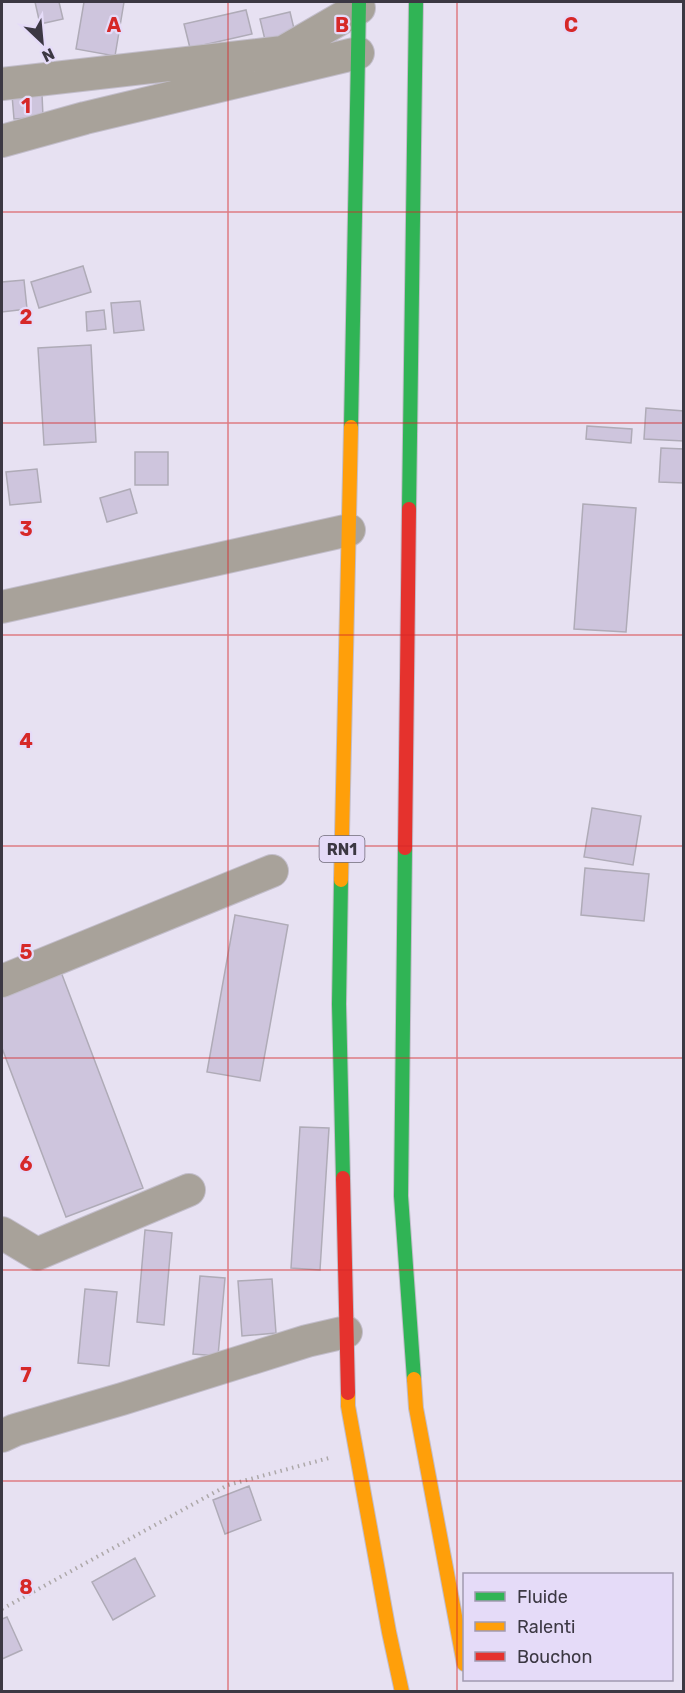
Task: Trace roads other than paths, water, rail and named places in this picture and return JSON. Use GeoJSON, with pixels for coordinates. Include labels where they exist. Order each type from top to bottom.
{"type":"FeatureCollection","features":[{"type":"Feature","properties":{"kind":"highway"},"geometry":{"type":"LineString","coordinates":[[416,2],[401,1196],[416,1408],[463,1654]]}},
{"type":"Feature","properties":{"kind":"highway","name":"RN1"},"geometry":{"type":"LineString","coordinates":[[359,5],[339,1004],[346,1332],[348,1406],[402,1692]]}},
{"type":"Feature","properties":{"kind":"street"},"geometry":{"type":"LineString","coordinates":[[2,84],[283,52],[359,5]]}},
{"type":"Feature","properties":{"kind":"street"},"geometry":{"type":"LineString","coordinates":[[2,141],[85,118],[358,53]]}},
{"type":"Feature","properties":{"kind":"street"},"geometry":{"type":"LineString","coordinates":[[2,606],[349,530]]}},
{"type":"Feature","properties":{"kind":"street"},"geometry":{"type":"LineString","coordinates":[[2,981],[272,871]]}},
{"type":"Feature","properties":{"kind":"street"},"geometry":{"type":"LineString","coordinates":[[2,1233],[37,1254],[189,1190]]}},
{"type":"Feature","properties":{"kind":"street"},"geometry":{"type":"LineString","coordinates":[[2,1436],[307,1341],[346,1332]]}}]}
